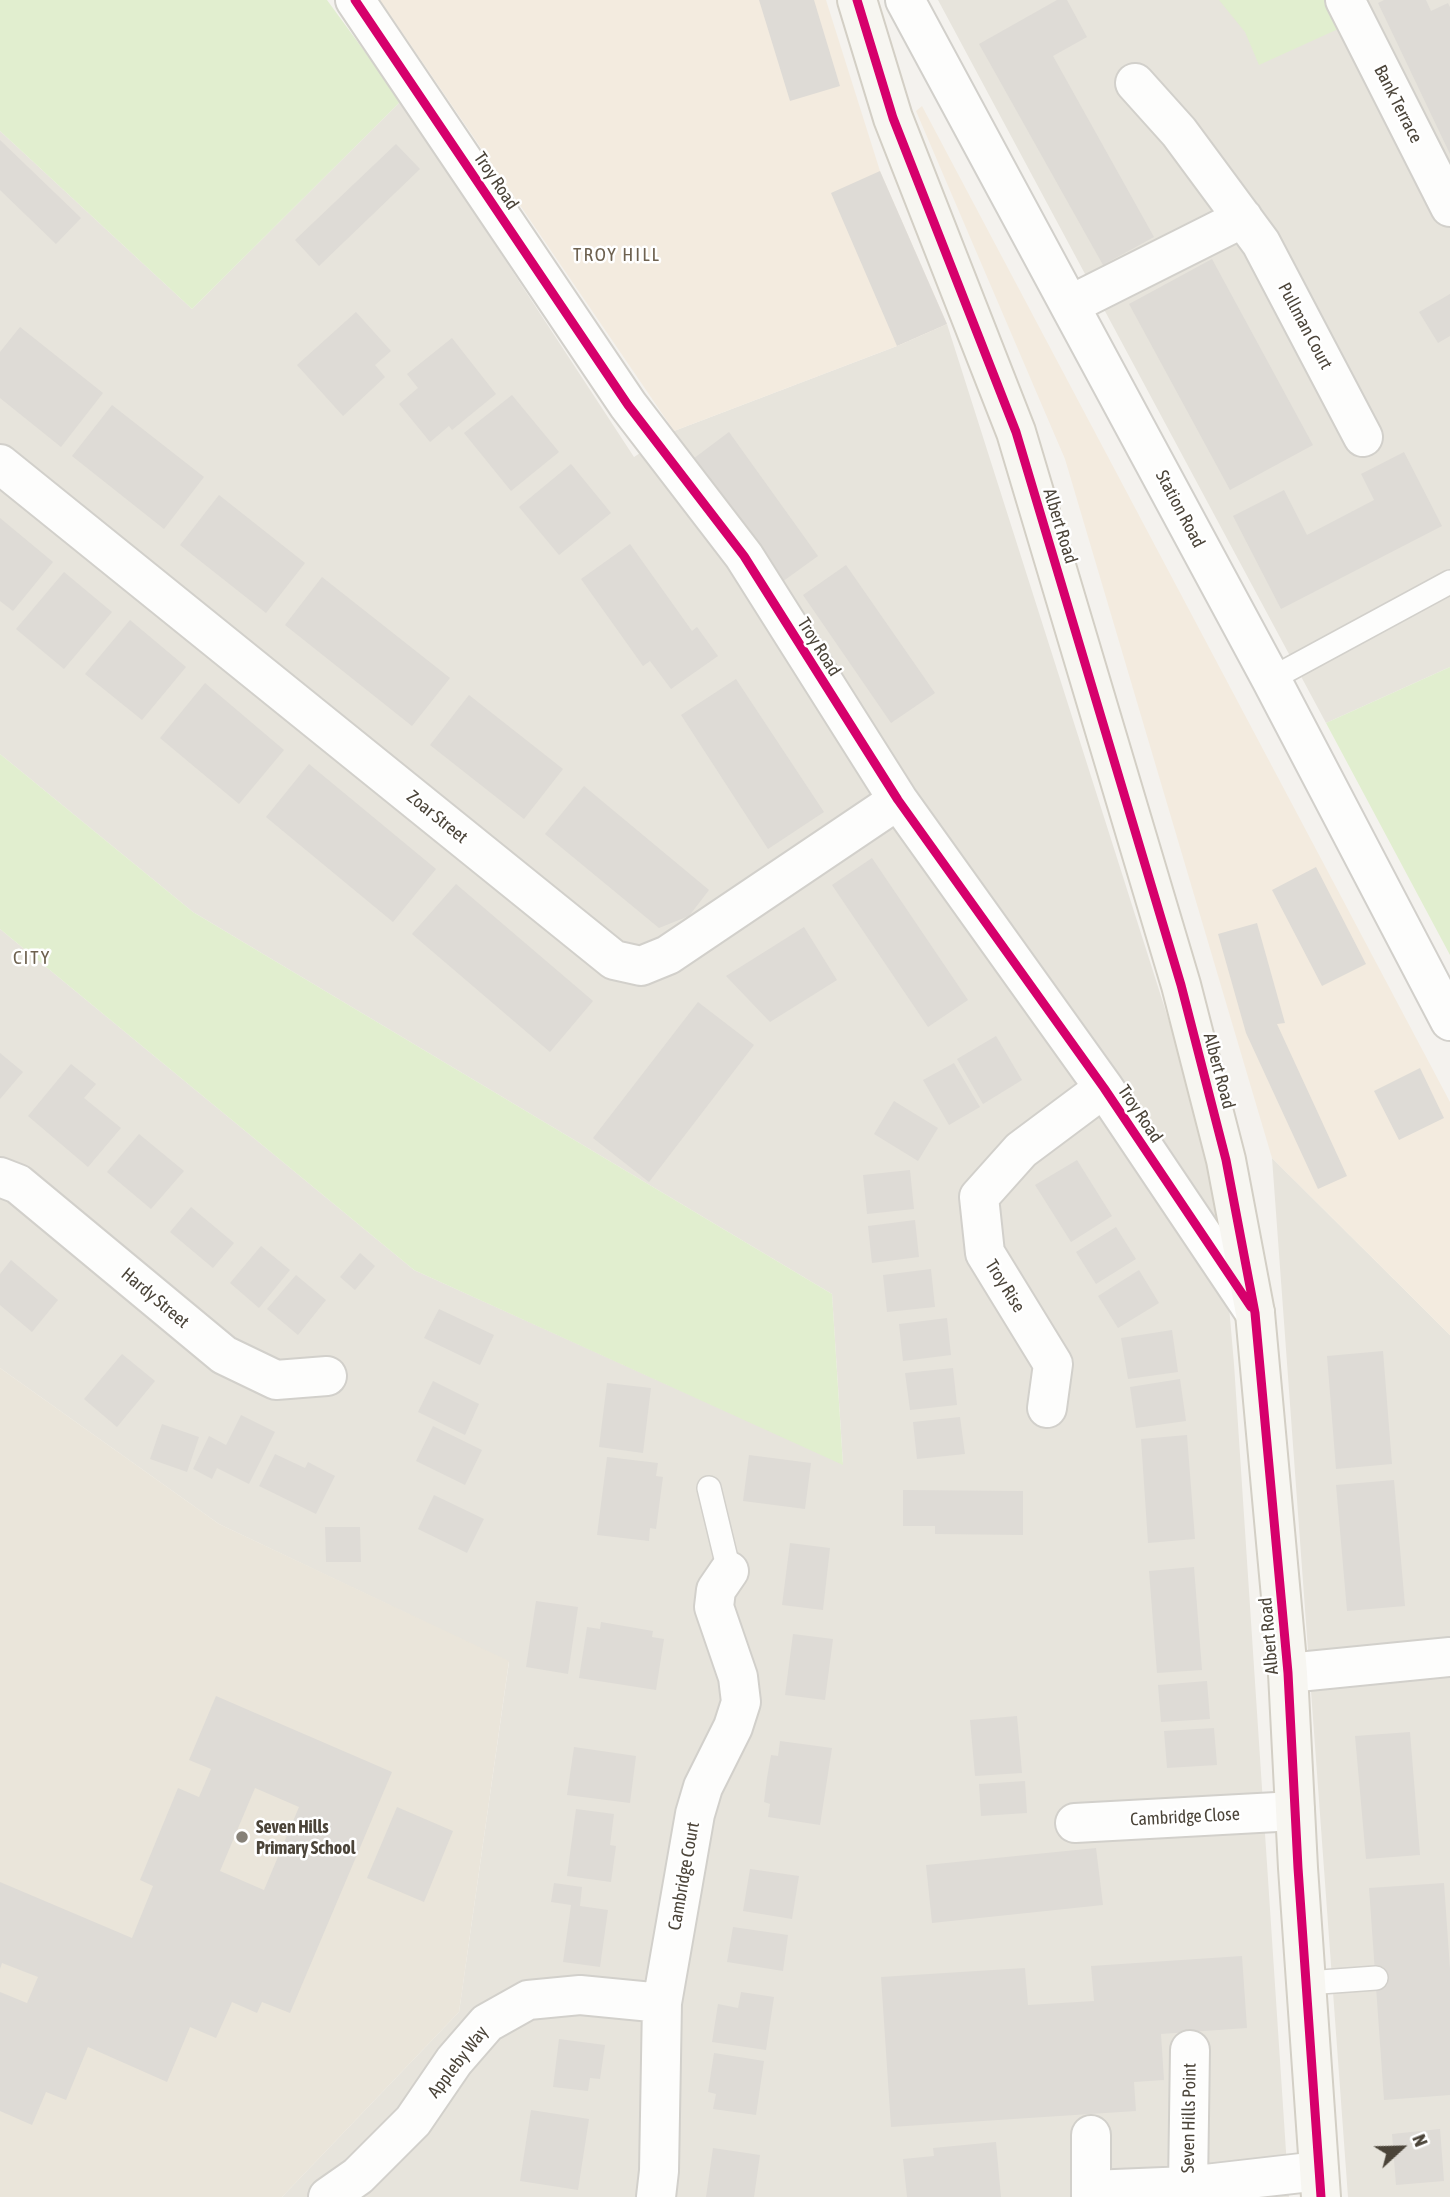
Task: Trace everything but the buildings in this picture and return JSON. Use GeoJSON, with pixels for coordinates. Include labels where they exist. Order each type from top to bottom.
{"type":"FeatureCollection","features":[{"type":"Feature","properties":{"kind":"street","name":"Troy Road"},"geometry":{"type":"LineString","coordinates":[[355,0],[628,405],[744,556],[898,800],[1104,1088],[1255,1313]]}},
{"type":"Feature","properties":{"kind":"street","name":"Albert Road"},"geometry":{"type":"LineString","coordinates":[[857,0],[893,118],[1020,446],[1181,985],[1226,1160],[1255,1313],[1289,1673],[1295,1811],[1320,2184]]}},
{"type":"Feature","properties":{"kind":"street","name":"Station Road"},"geometry":{"type":"LineString","coordinates":[[905,0],[1271,679],[1450,1021]]}},
{"type":"Feature","properties":{"kind":"street","name":"Bank Terrace"},"geometry":{"type":"LineString","coordinates":[[1345,0],[1450,207]]}},
{"type":"Feature","properties":{"kind":"street","name":"Pullman Court"},"geometry":{"type":"LineString","coordinates":[[1135,83],[1179,132],[1261,243],[1363,437]]}},
{"type":"Feature","properties":{"kind":"street"},"geometry":{"type":"LineString","coordinates":[[1070,304],[1244,218]]}},
{"type":"Feature","properties":{"kind":"street","name":"Zoar Street"},"geometry":{"type":"LineString","coordinates":[[0,464],[614,960],[641,966],[668,955],[898,800]]}},
{"type":"Feature","properties":{"kind":"street","name":"Troy Rise"},"geometry":{"type":"LineString","coordinates":[[1047,1408],[1053,1364],[985,1253],[979,1197],[1021,1150],[1104,1088]]}},
{"type":"Feature","properties":{"kind":"street","name":"Hardy Street"},"geometry":{"type":"LineString","coordinates":[[0,1177],[18,1184],[224,1355],[276,1380],[327,1376]]}},
{"type":"Feature","properties":{"kind":"street","name":"Cambridge Court"},"geometry":{"type":"LineString","coordinates":[[656,2197],[659,2171],[662,2003],[695,1814],[703,1787],[733,1727],[741,1702],[738,1677],[714,1607],[716,1590],[729,1571]]}},
{"type":"Feature","properties":{"kind":"street","name":"Albert Road"},"geometry":{"type":"LineString","coordinates":[[1289,1673],[1450,1657]]}},
{"type":"Feature","properties":{"kind":"street","name":"Cambridge Close"},"geometry":{"type":"LineString","coordinates":[[1075,1823],[1295,1811]]}},
{"type":"Feature","properties":{"kind":"street","name":"Appleby Way"},"geometry":{"type":"LineString","coordinates":[[328,2197],[358,2176],[413,2121],[454,2061],[487,2023],[528,2000],[580,1995],[662,2003]]}},
{"type":"Feature","properties":{"kind":"street","name":"Seven Hills Point"},"geometry":{"type":"LineString","coordinates":[[1188,2186],[1189,2050]]}},
{"type":"Feature","properties":{"kind":"street","name":"Seven Hills Point"},"geometry":{"type":"LineString","coordinates":[[1091,2135],[1091,2193],[1188,2186],[1320,2184]]}},
{"type":"Feature","properties":{"kind":"lane"},"geometry":{"type":"LineString","coordinates":[[1271,679],[1450,582]]}},
{"type":"Feature","properties":{"kind":"lane"},"geometry":{"type":"LineString","coordinates":[[709,1488],[729,1571]]}},
{"type":"Feature","properties":{"kind":"lane"},"geometry":{"type":"LineString","coordinates":[[1307,1983],[1376,1978]]}},
{"type":"Feature","properties":{"kind":"shaded area"},"geometry":{"type":"Polygon","coordinates":[[[380,0],[826,0],[880,171],[947,324],[897,346],[674,431],[380,0]]]}},
{"type":"Feature","properties":{"kind":"shaded area"},"geometry":{"type":"Polygon","coordinates":[[[938,0],[1450,0],[1450,667],[1326,723],[938,0]]]}},
{"type":"Feature","properties":{"kind":"shaded area"},"geometry":{"type":"Polygon","coordinates":[[[401,101],[634,457],[674,431],[897,346],[947,324],[1188,1081],[1223,1237],[1234,1364],[1289,2197],[282,2197],[459,2012],[509,1662],[219,1524],[0,1368],[0,929],[414,1270],[843,1464],[832,1294],[193,912],[0,754],[0,131],[192,309],[401,101]]]}},
{"type":"Feature","properties":{"kind":"shaded area"},"geometry":{"type":"Polygon","coordinates":[[[922,106],[1450,1102],[1450,1335],[1272,1158],[1065,459],[916,111],[922,106]]]}},
{"type":"Feature","properties":{"kind":"shaded area"},"geometry":{"type":"Polygon","coordinates":[[[1272,1158],[1450,1335],[1450,2197],[1348,2197],[1272,1158]]]}},
{"type":"Feature","properties":{"kind":"shaded area","name":"Seven Hills Primary School"},"geometry":{"type":"Polygon","coordinates":[[[0,1368],[219,1524],[509,1661],[459,2012],[282,2197],[0,2197],[0,1368]]]}},
{"type":"Feature","properties":{"kind":"green space"},"geometry":{"type":"Polygon","coordinates":[[[0,0],[327,0],[401,101],[192,309],[0,131],[0,0]]]}},
{"type":"Feature","properties":{"kind":"green space"},"geometry":{"type":"Polygon","coordinates":[[[1219,0],[1355,0],[1358,20],[1259,65],[1245,32],[1219,0]]]}},
{"type":"Feature","properties":{"kind":"green space"},"geometry":{"type":"Polygon","coordinates":[[[1450,667],[1450,955],[1326,723],[1450,667]]]}},
{"type":"Feature","properties":{"kind":"green space"},"geometry":{"type":"Polygon","coordinates":[[[0,754],[193,912],[832,1294],[843,1465],[414,1270],[0,929],[0,754]]]}},
{"type":"Feature","properties":{"kind":"cycle path"},"geometry":{"type":"LineString","coordinates":[[355,0],[628,405],[744,556],[898,800],[1104,1088],[1251,1307]]}},
{"type":"Feature","properties":{"kind":"cycle path"},"geometry":{"type":"LineString","coordinates":[[857,0],[893,118],[1016,432],[1181,985],[1226,1160],[1255,1313],[1288,1673],[1298,1868],[1321,2197]]}},
{"type":"Feature","properties":{"kind":"place","name":"Seven Hills Primary School"},"geometry":{"type":"Point","coordinates":[242,1837]}},
{"type":"Feature","properties":{"kind":"district","name":"TROY HILL"},"geometry":{"type":"Point","coordinates":[617,255]}},
{"type":"Feature","properties":{"kind":"district","name":"CITY"},"geometry":{"type":"Point","coordinates":[32,958]}}]}
